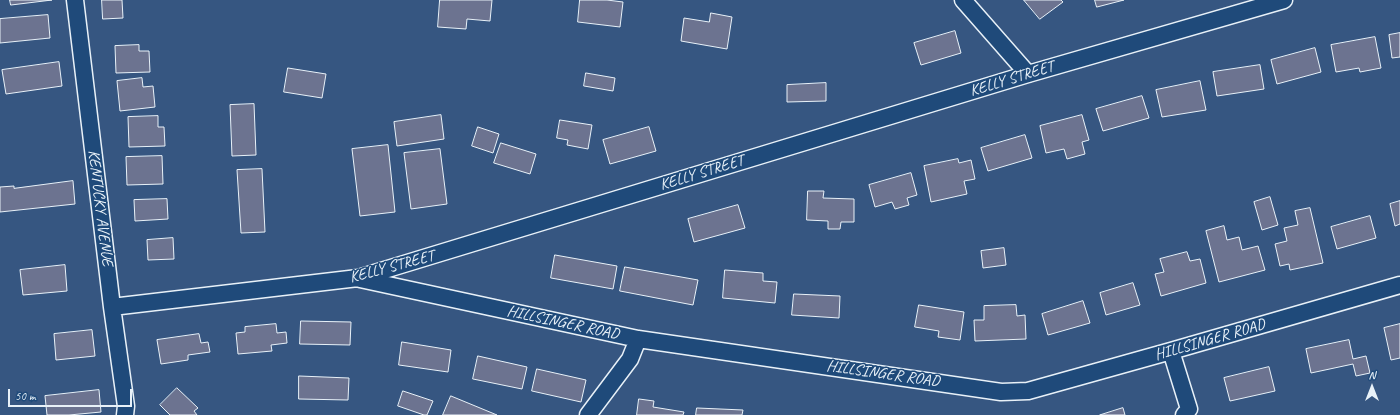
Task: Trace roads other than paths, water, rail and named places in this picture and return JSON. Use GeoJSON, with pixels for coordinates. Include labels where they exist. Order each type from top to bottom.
{"type":"FeatureCollection","features":[{"type":"Feature","properties":{"kind":"street","name":"KENTUCKY AVENUE"},"geometry":{"type":"LineString","coordinates":[[74,0],[112,307],[126,406],[124,415]]}},
{"type":"Feature","properties":{"kind":"street"},"geometry":{"type":"LineString","coordinates":[[963,0],[1028,74]]}},
{"type":"Feature","properties":{"kind":"street","name":"KELLY STREET"},"geometry":{"type":"LineString","coordinates":[[112,307],[358,278],[1028,74],[1284,0]]}},
{"type":"Feature","properties":{"kind":"street","name":"HILLSINGER ROAD"},"geometry":{"type":"LineString","coordinates":[[358,278],[638,339],[1001,392],[1028,390],[1171,351],[1400,285]]}},
{"type":"Feature","properties":{"kind":"street"},"geometry":{"type":"LineString","coordinates":[[588,415],[630,359],[638,339]]}},
{"type":"Feature","properties":{"kind":"street"},"geometry":{"type":"LineString","coordinates":[[1171,351],[1189,409],[1184,415]]}}]}
